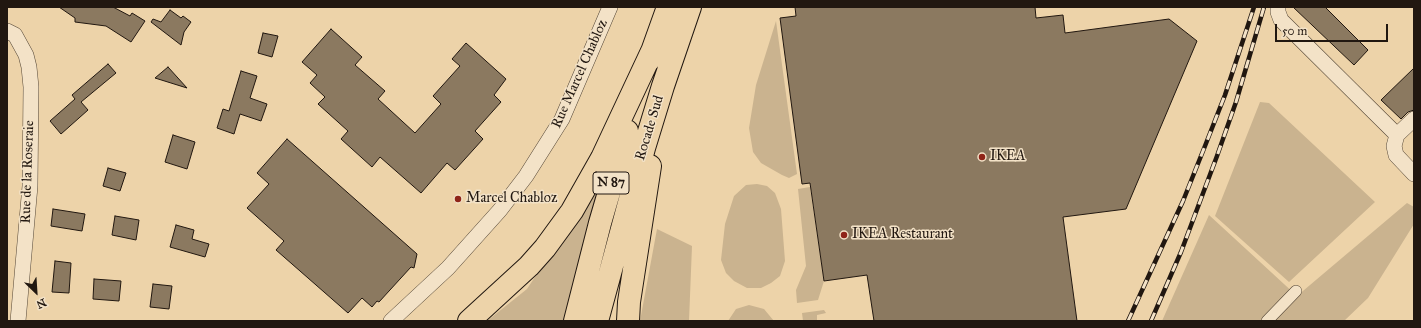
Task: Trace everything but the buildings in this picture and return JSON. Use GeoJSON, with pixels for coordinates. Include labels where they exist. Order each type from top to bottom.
{"type":"FeatureCollection","features":[{"type":"Feature","properties":{"kind":"highway","name":"Rocade Sud"},"geometry":{"type":"LineString","coordinates":[[575,321],[619,156],[668,7]]}},
{"type":"Feature","properties":{"kind":"highway","name":"Rocade Sud"},"geometry":{"type":"LineString","coordinates":[[597,321],[627,206],[663,86],[690,7]]}},
{"type":"Feature","properties":{"kind":"highway"},"geometry":{"type":"LineString","coordinates":[[468,321],[530,266],[572,211],[602,158],[654,47]]}},
{"type":"Feature","properties":{"kind":"highway"},"geometry":{"type":"LineString","coordinates":[[628,321],[629,302],[663,86]]}},
{"type":"Feature","properties":{"kind":"street","name":"Rue Marcel Chabloz"},"geometry":{"type":"LineString","coordinates":[[391,321],[448,268],[500,210],[526,176],[562,119],[610,7]]}},
{"type":"Feature","properties":{"kind":"street"},"geometry":{"type":"LineString","coordinates":[[1278,7],[1281,20],[1398,135]]}},
{"type":"Feature","properties":{"kind":"street","name":"Rue de la Roseraie"},"geometry":{"type":"LineString","coordinates":[[7,31],[15,36],[26,54],[31,87],[30,186],[18,321]]}},
{"type":"Feature","properties":{"kind":"street"},"geometry":{"type":"LineString","coordinates":[[1414,119],[1398,135],[1394,146],[1396,155],[1414,174]]}},
{"type":"Feature","properties":{"kind":"street"},"geometry":{"type":"LineString","coordinates":[[1268,321],[1296,291]]}},
{"type":"Feature","properties":{"kind":"shaded area"},"geometry":{"type":"Polygon","coordinates":[[[776,21],[797,174],[789,178],[761,163],[753,152],[749,128],[756,85],[776,21]]]}},
{"type":"Feature","properties":{"kind":"shaded area"},"geometry":{"type":"Polygon","coordinates":[[[1260,102],[1269,103],[1375,202],[1289,282],[1215,216],[1260,102]]]}},
{"type":"Feature","properties":{"kind":"shaded area"},"geometry":{"type":"Polygon","coordinates":[[[757,184],[767,186],[775,193],[781,209],[785,261],[780,276],[771,283],[761,288],[747,288],[734,281],[726,273],[721,260],[725,224],[734,196],[746,185],[757,184]]]}},
{"type":"Feature","properties":{"kind":"shaded area"},"geometry":{"type":"Polygon","coordinates":[[[810,187],[824,281],[818,300],[797,303],[796,290],[806,266],[798,189],[810,187]]]}},
{"type":"Feature","properties":{"kind":"shaded area"},"geometry":{"type":"Polygon","coordinates":[[[590,194],[597,194],[564,321],[487,321],[527,289],[590,194]]]}},
{"type":"Feature","properties":{"kind":"shaded area"},"geometry":{"type":"Polygon","coordinates":[[[1407,203],[1414,207],[1414,224],[1368,298],[1344,321],[1162,321],[1209,215],[1297,296],[1407,203]]]}},
{"type":"Feature","properties":{"kind":"shaded area"},"geometry":{"type":"Polygon","coordinates":[[[657,229],[692,246],[689,321],[640,321],[657,229]]]}},
{"type":"Feature","properties":{"kind":"shaded area"},"geometry":{"type":"Polygon","coordinates":[[[749,305],[764,309],[774,321],[728,321],[736,309],[749,305]]]}},
{"type":"Feature","properties":{"kind":"shaded area"},"geometry":{"type":"Polygon","coordinates":[[[824,310],[826,313],[817,315],[817,321],[803,321],[802,313],[824,310]]]}},
{"type":"Feature","properties":{"kind":"railway"},"geometry":{"type":"LineString","coordinates":[[1128,321],[1183,201],[1225,95],[1254,7]]}},
{"type":"Feature","properties":{"kind":"railway"},"geometry":{"type":"LineString","coordinates":[[1151,321],[1181,252],[1217,156],[1236,102],[1264,7]]}},
{"type":"Feature","properties":{"kind":"place","name":"IKEA"},"geometry":{"type":"Point","coordinates":[982,157]}},
{"type":"Feature","properties":{"kind":"place","name":"Marcel Chabloz"},"geometry":{"type":"Point","coordinates":[458,199]}},
{"type":"Feature","properties":{"kind":"place","name":"IKEA Restaurant"},"geometry":{"type":"Point","coordinates":[844,235]}}]}
